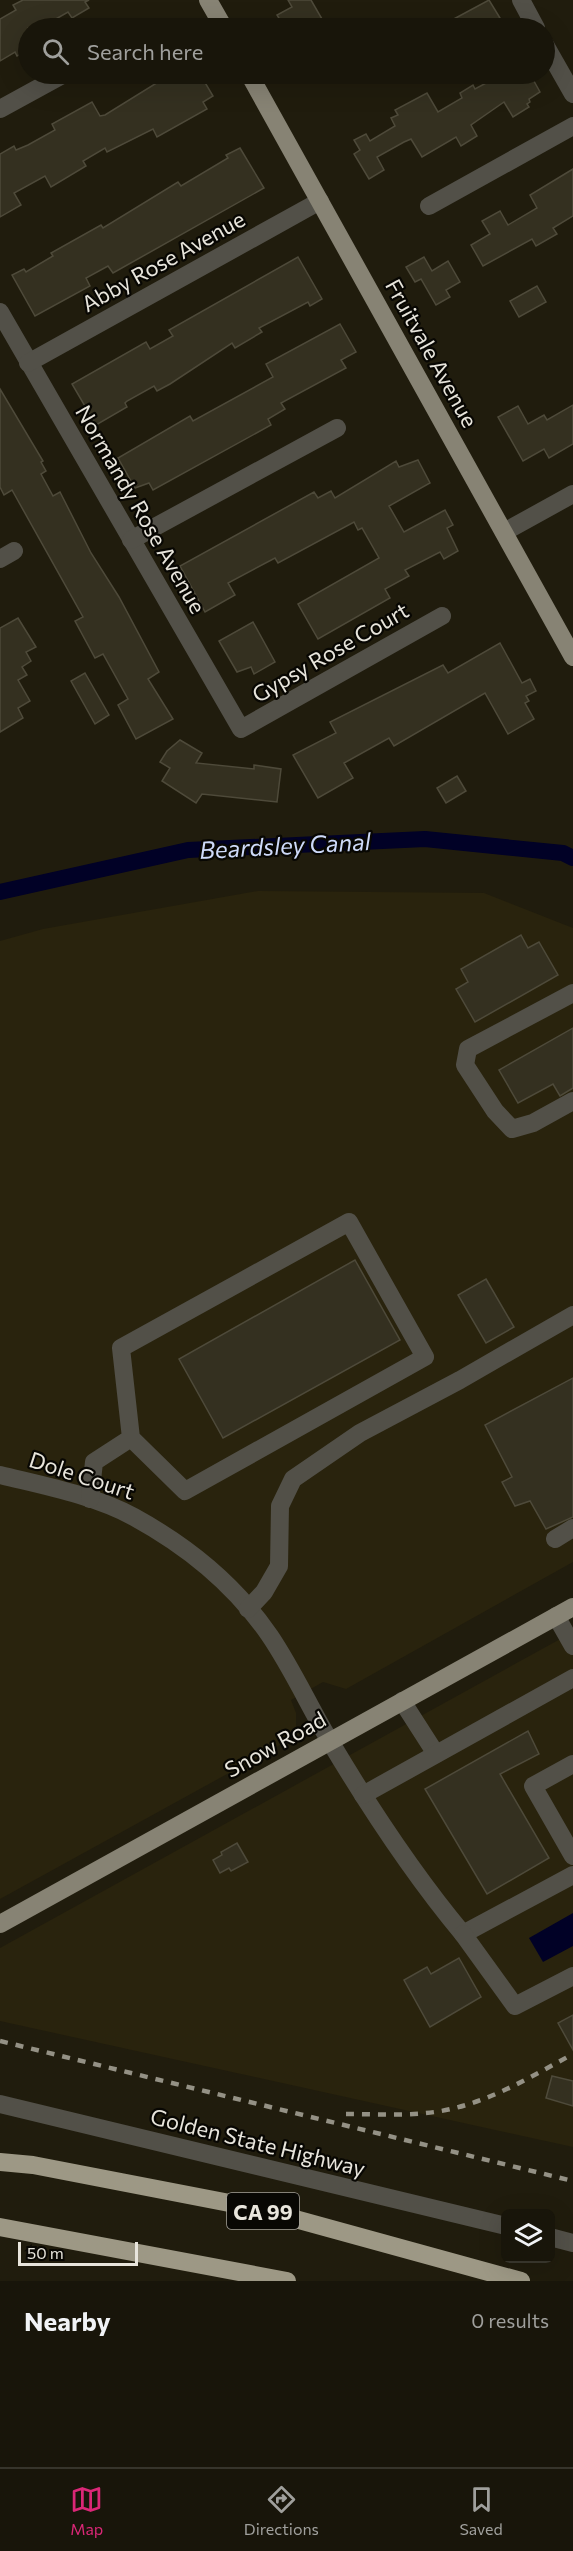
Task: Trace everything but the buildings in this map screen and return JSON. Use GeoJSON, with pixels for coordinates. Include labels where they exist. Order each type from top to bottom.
{"type":"FeatureCollection","features":[{"type":"Feature","properties":{"kind":"highway","name":"CA 99"},"geometry":{"type":"LineString","coordinates":[[0,2162],[33,2165],[255,2208],[521,2281]]}},
{"type":"Feature","properties":{"kind":"highway"},"geometry":{"type":"LineString","coordinates":[[0,2227],[287,2281]]}},
{"type":"Feature","properties":{"kind":"main road"},"geometry":{"type":"LineString","coordinates":[[208,0],[218,18]]}},
{"type":"Feature","properties":{"kind":"main road","name":"Fruitvale Avenue"},"geometry":{"type":"LineString","coordinates":[[255,84],[573,657]]}},
{"type":"Feature","properties":{"kind":"main road","name":"Snow Road"},"geometry":{"type":"LineString","coordinates":[[0,1923],[573,1607]]}},
{"type":"Feature","properties":{"kind":"street"},"geometry":{"type":"LineString","coordinates":[[521,0],[531,18]]}},
{"type":"Feature","properties":{"kind":"street"},"geometry":{"type":"LineString","coordinates":[[555,62],[573,94]]}},
{"type":"Feature","properties":{"kind":"street"},"geometry":{"type":"LineString","coordinates":[[0,109],[46,84]]}},
{"type":"Feature","properties":{"kind":"street"},"geometry":{"type":"LineString","coordinates":[[429,206],[573,126]]}},
{"type":"Feature","properties":{"kind":"street","name":"Abby Rose Avenue"},"geometry":{"type":"LineString","coordinates":[[28,363],[320,201]]}},
{"type":"Feature","properties":{"kind":"street","name":"Normandy Rose Avenue"},"geometry":{"type":"LineString","coordinates":[[0,312],[242,729]]}},
{"type":"Feature","properties":{"kind":"street"},"geometry":{"type":"LineString","coordinates":[[131,540],[337,428]]}},
{"type":"Feature","properties":{"kind":"street"},"geometry":{"type":"LineString","coordinates":[[504,532],[573,494]]}},
{"type":"Feature","properties":{"kind":"street","name":"Gypsy Rose Court"},"geometry":{"type":"LineString","coordinates":[[242,729],[442,616]]}},
{"type":"Feature","properties":{"kind":"street"},"geometry":{"type":"LineString","coordinates":[[573,993],[468,1049],[465,1065],[495,1111],[512,1129],[533,1123],[573,1101]]}},
{"type":"Feature","properties":{"kind":"street"},"geometry":{"type":"LineString","coordinates":[[349,1222],[424,1357],[184,1491],[131,1438],[121,1348],[349,1222]]}},
{"type":"Feature","properties":{"kind":"street"},"geometry":{"type":"LineString","coordinates":[[248,1609],[264,1592],[279,1566],[279,1506],[293,1479],[360,1433],[573,1316]]}},
{"type":"Feature","properties":{"kind":"street"},"geometry":{"type":"LineString","coordinates":[[90,1499],[94,1462],[131,1438]]}},
{"type":"Feature","properties":{"kind":"street","name":"Dole Court"},"geometry":{"type":"LineString","coordinates":[[0,1475],[90,1499],[132,1516],[172,1540],[222,1580],[248,1609],[288,1666],[330,1741],[411,1868],[463,1934],[515,2006],[573,1976]]}},
{"type":"Feature","properties":{"kind":"street"},"geometry":{"type":"LineString","coordinates":[[555,1539],[573,1528]]}},
{"type":"Feature","properties":{"kind":"street"},"geometry":{"type":"LineString","coordinates":[[556,1616],[573,1647]]}},
{"type":"Feature","properties":{"kind":"street"},"geometry":{"type":"LineString","coordinates":[[363,1795],[573,1678]]}},
{"type":"Feature","properties":{"kind":"street"},"geometry":{"type":"LineString","coordinates":[[402,1701],[436,1754]]}},
{"type":"Feature","properties":{"kind":"street"},"geometry":{"type":"LineString","coordinates":[[570,1844],[533,1786],[573,1764]]}},
{"type":"Feature","properties":{"kind":"street"},"geometry":{"type":"LineString","coordinates":[[463,1934],[573,1875]]}},
{"type":"Feature","properties":{"kind":"street","name":"Golden State Highway"},"geometry":{"type":"LineString","coordinates":[[0,2103],[501,2225]]}},
{"type":"Feature","properties":{"kind":"street"},"geometry":{"type":"LineString","coordinates":[[555,2238],[573,2242]]}},
{"type":"Feature","properties":{"kind":"shaded area"},"geometry":{"type":"Polygon","coordinates":[[[258,891],[484,893],[573,928],[573,1562],[346,1689],[323,1682],[291,1700],[296,1713],[296,1729],[287,1741],[0,1899],[0,941],[43,929],[258,891]]]}},
{"type":"Feature","properties":{"kind":"shaded area"},"geometry":{"type":"Polygon","coordinates":[[[573,1632],[573,2147],[0,2021],[0,1948],[573,1632]]]}},
{"type":"Feature","properties":{"kind":"water"},"geometry":{"type":"Polygon","coordinates":[[[573,1913],[573,1946],[543,1962],[529,1938],[573,1913]]]}},
{"type":"Feature","properties":{"kind":"waterway","name":"Beardsley Canal"},"geometry":{"type":"LineString","coordinates":[[0,892],[188,850],[425,839],[563,853],[573,858]]}},
{"type":"Feature","properties":{"kind":"railway"},"geometry":{"type":"LineString","coordinates":[[0,2041],[573,2181]]}},
{"type":"Feature","properties":{"kind":"railway"},"geometry":{"type":"LineString","coordinates":[[346,2114],[412,2114],[438,2112],[467,2105],[499,2093],[573,2054]]}}]}
